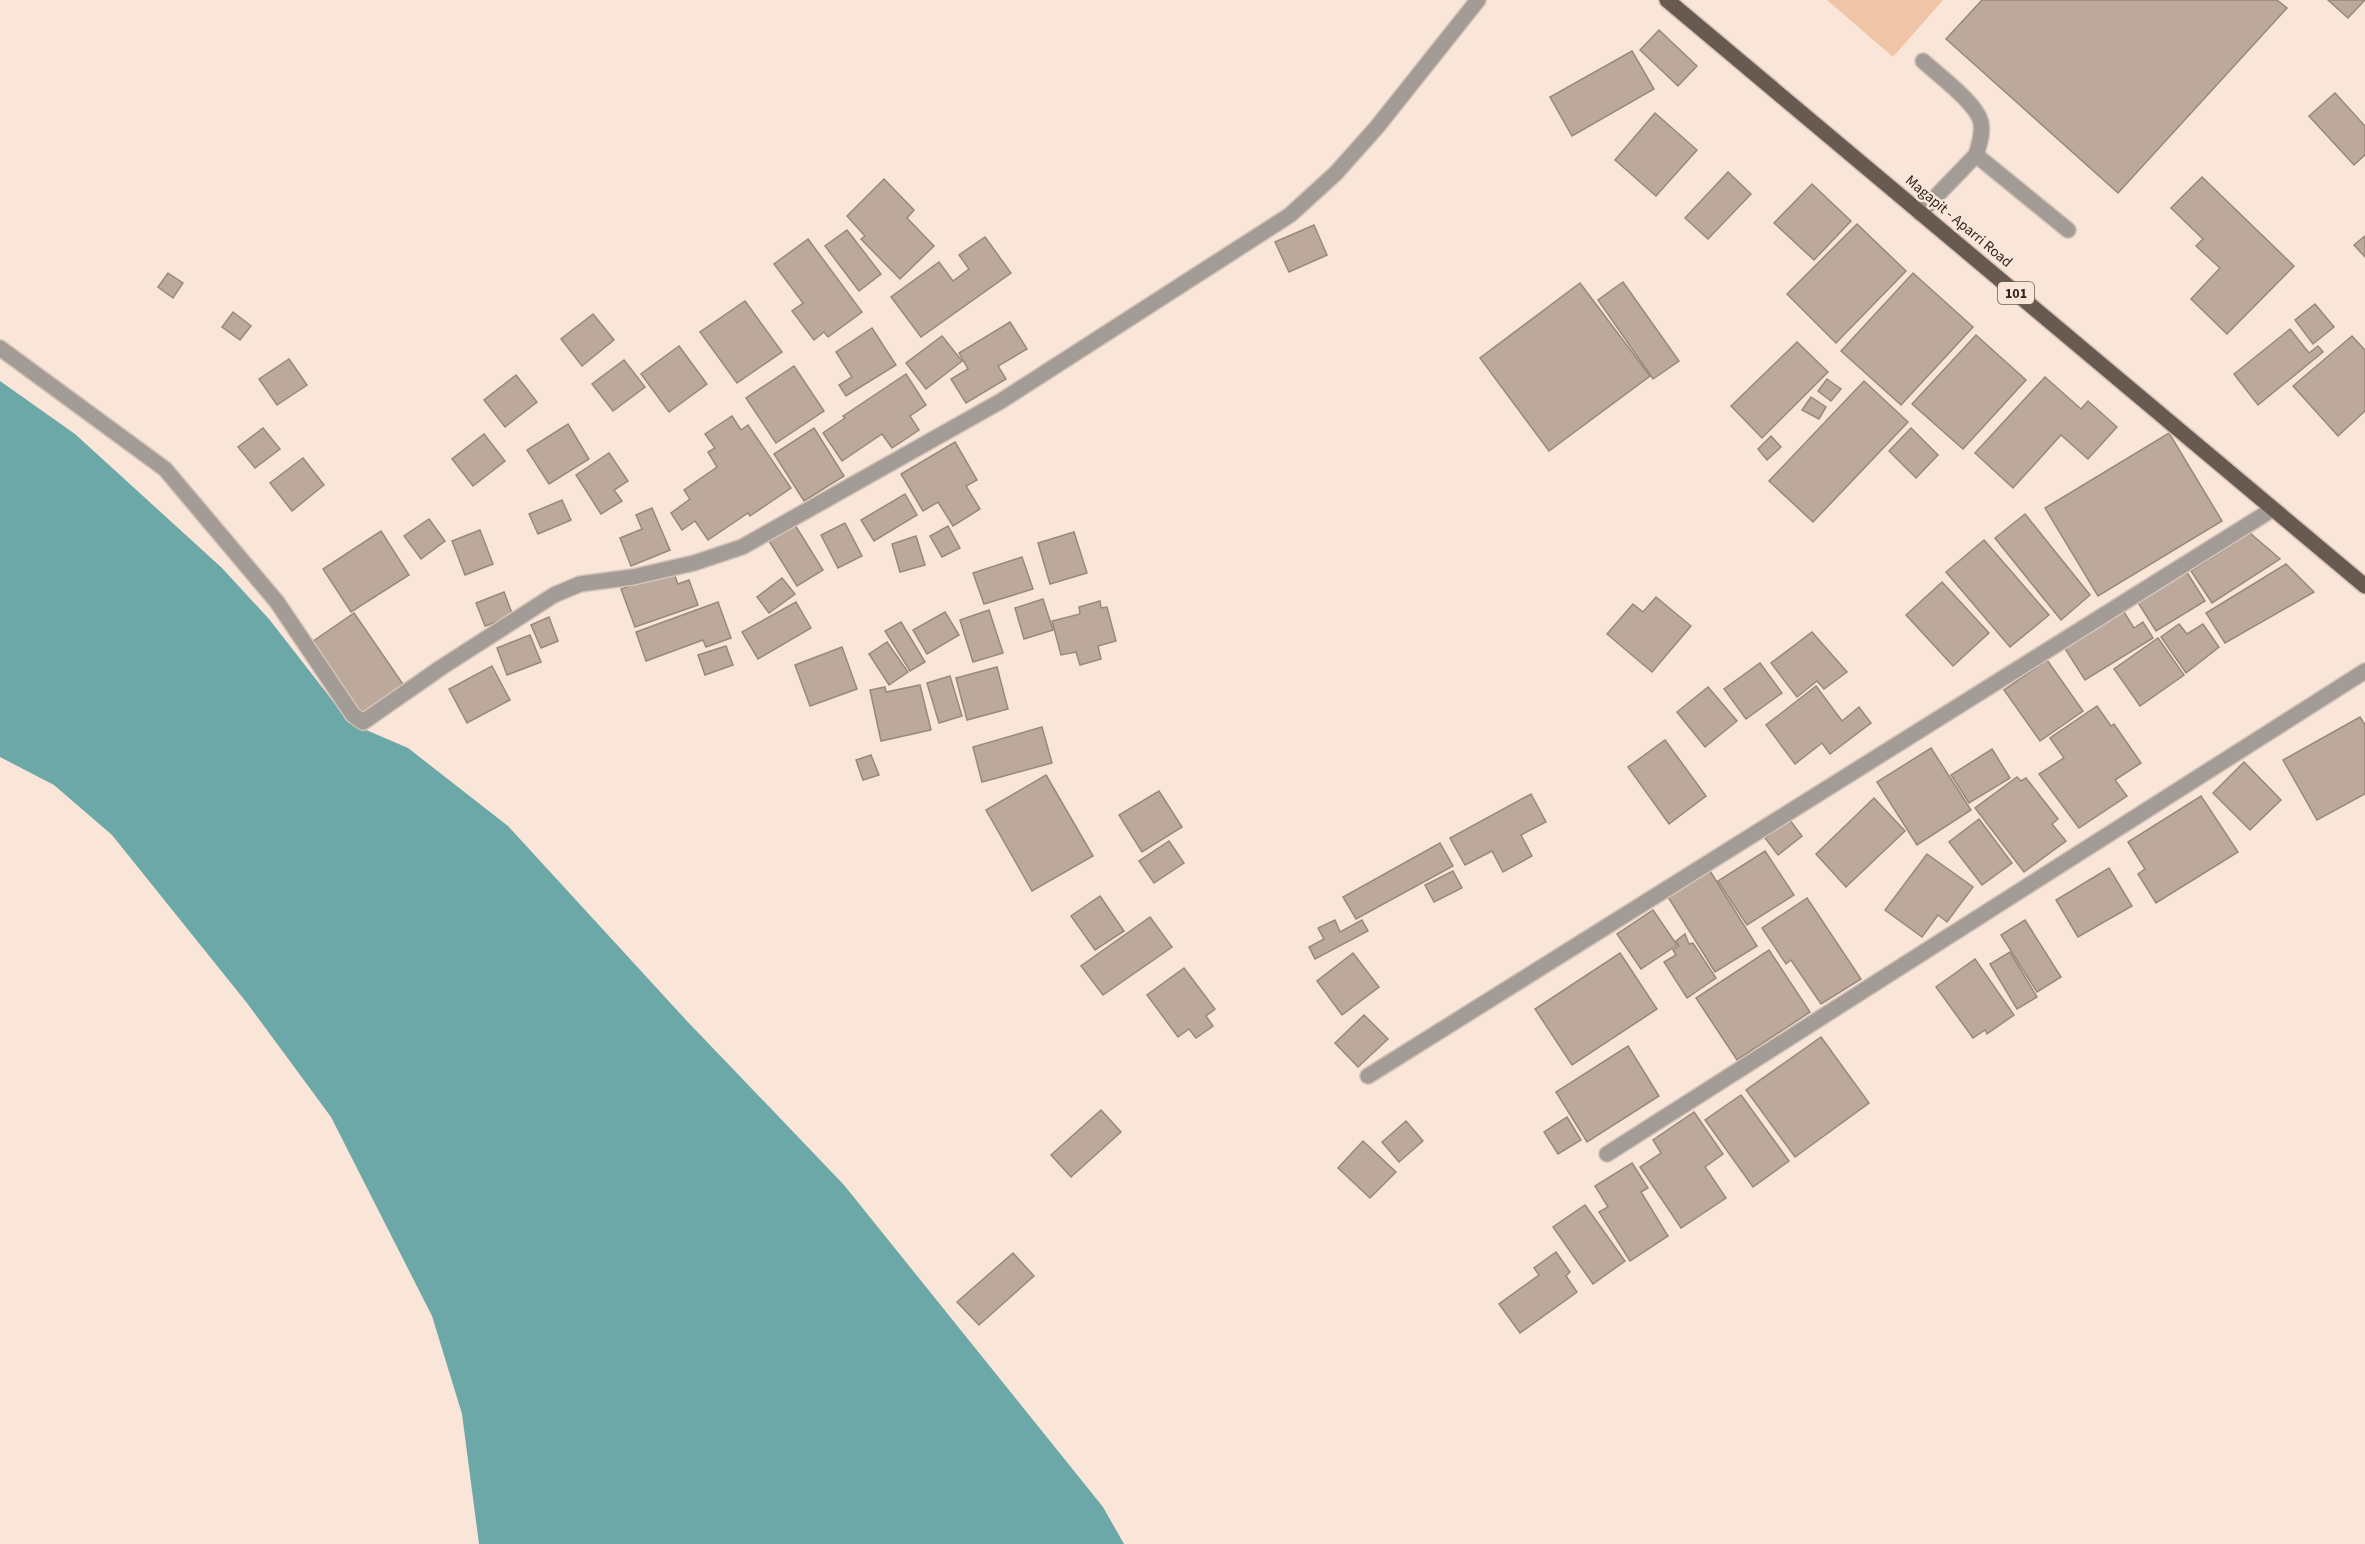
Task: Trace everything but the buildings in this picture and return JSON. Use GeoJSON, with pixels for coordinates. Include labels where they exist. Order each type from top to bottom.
{"type":"FeatureCollection","features":[{"type":"Feature","properties":{"kind":"main road","name":"Magapit - Aparri Road"},"geometry":{"type":"LineString","coordinates":[[1667,0],[2365,586]]}},
{"type":"Feature","properties":{"kind":"street"},"geometry":{"type":"LineString","coordinates":[[0,348],[165,469],[277,602],[353,715],[363,722],[442,667],[554,595],[580,584],[633,577],[694,563],[742,547],[1001,401],[1290,215],[1336,173],[1478,0]]}},
{"type":"Feature","properties":{"kind":"street"},"geometry":{"type":"LineString","coordinates":[[1920,213],[1976,155],[1981,138],[1981,121],[1975,109],[1923,61]]}},
{"type":"Feature","properties":{"kind":"street"},"geometry":{"type":"LineString","coordinates":[[1976,155],[2068,230]]}},
{"type":"Feature","properties":{"kind":"street"},"geometry":{"type":"LineString","coordinates":[[1368,1076],[2273,508]]}},
{"type":"Feature","properties":{"kind":"street"},"geometry":{"type":"LineString","coordinates":[[1607,1155],[2365,671]]}},
{"type":"Feature","properties":{"kind":"shaded area"},"geometry":{"type":"Polygon","coordinates":[[[1827,0],[1943,0],[1893,57],[1827,0]]]}},
{"type":"Feature","properties":{"kind":"water"},"geometry":{"type":"Polygon","coordinates":[[[0,381],[75,434],[222,568],[269,619],[350,723],[408,748],[508,826],[686,1020],[844,1185],[1103,1507],[1124,1544],[479,1544],[462,1414],[432,1316],[331,1117],[247,1003],[112,835],[54,785],[0,757],[0,381]]]}}]}
